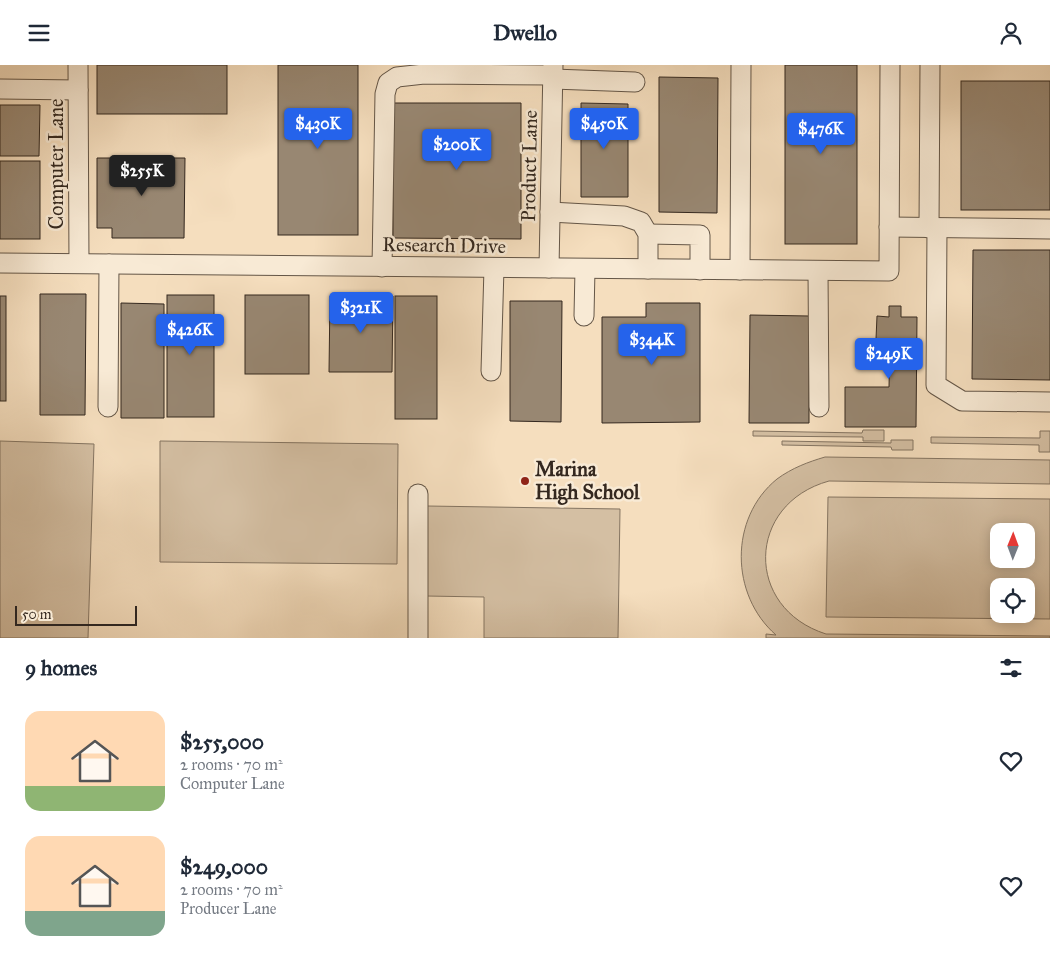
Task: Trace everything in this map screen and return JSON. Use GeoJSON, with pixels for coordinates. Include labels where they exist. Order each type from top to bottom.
{"type":"FeatureCollection","features":[{"type":"Feature","properties":{"kind":"street","name":"Computer Lane"},"geometry":{"type":"LineString","coordinates":[[78,65],[79,263]]}},
{"type":"Feature","properties":{"kind":"street"},"geometry":{"type":"LineString","coordinates":[[740,270],[741,65]]}},
{"type":"Feature","properties":{"kind":"street"},"geometry":{"type":"LineString","coordinates":[[890,65],[889,227],[1050,229]]}},
{"type":"Feature","properties":{"kind":"street"},"geometry":{"type":"LineString","coordinates":[[930,65],[936,385],[962,401],[1050,402]]}},
{"type":"Feature","properties":{"kind":"street"},"geometry":{"type":"LineString","coordinates":[[382,267],[385,94],[388,83],[397,77],[424,74],[553,73],[636,82]]}},
{"type":"Feature","properties":{"kind":"street","name":"Product Lane"},"geometry":{"type":"LineString","coordinates":[[549,268],[553,73]]}},
{"type":"Feature","properties":{"kind":"street"},"geometry":{"type":"LineString","coordinates":[[0,89],[78,90]]}},
{"type":"Feature","properties":{"kind":"street"},"geometry":{"type":"LineString","coordinates":[[550,212],[624,216],[641,222],[648,233],[648,269]]}},
{"type":"Feature","properties":{"kind":"street","name":"Research Drive"},"geometry":{"type":"LineString","coordinates":[[0,263],[888,271],[889,227]]}},
{"type":"Feature","properties":{"kind":"street"},"geometry":{"type":"LineString","coordinates":[[648,233],[700,235],[700,270]]}},
{"type":"Feature","properties":{"kind":"street"},"geometry":{"type":"LineString","coordinates":[[108,264],[108,407]]}},
{"type":"Feature","properties":{"kind":"street"},"geometry":{"type":"LineString","coordinates":[[491,371],[494,268]]}},
{"type":"Feature","properties":{"kind":"street"},"geometry":{"type":"LineString","coordinates":[[584,316],[585,269]]}},
{"type":"Feature","properties":{"kind":"street"},"geometry":{"type":"LineString","coordinates":[[818,271],[819,407]]}},
{"type":"Feature","properties":{"kind":"street"},"geometry":{"type":"LineString","coordinates":[[418,494],[418,638]]}},
{"type":"Feature","properties":{"kind":"shaded area"},"geometry":{"type":"Polygon","coordinates":[[[863,430],[884,430],[884,441],[863,441],[863,437],[753,436],[753,431],[862,433],[863,430]]]}},
{"type":"Feature","properties":{"kind":"shaded area"},"geometry":{"type":"Polygon","coordinates":[[[1040,431],[1050,431],[1050,452],[1039,452],[1039,445],[931,443],[931,437],[1040,438],[1040,431]]]}},
{"type":"Feature","properties":{"kind":"shaded area"},"geometry":{"type":"Polygon","coordinates":[[[891,440],[913,440],[913,450],[892,450],[891,447],[782,445],[782,441],[891,443],[891,440]]]}},
{"type":"Feature","properties":{"kind":"shaded area"},"geometry":{"type":"Polygon","coordinates":[[[0,441],[94,444],[88,638],[0,638],[0,441]]]}},
{"type":"Feature","properties":{"kind":"shaded area"},"geometry":{"type":"Polygon","coordinates":[[[160,441],[398,444],[397,564],[160,562],[160,441]]]}},
{"type":"Feature","properties":{"kind":"shaded area"},"geometry":{"type":"Polygon","coordinates":[[[825,457],[1050,460],[1050,484],[829,481],[802,493],[782,511],[770,533],[766,556],[769,580],[780,602],[799,621],[826,634],[1050,636],[1050,638],[766,638],[766,634],[776,635],[761,618],[750,599],[743,578],[741,557],[743,535],[750,514],[761,495],[777,479],[800,466],[825,457]]]}},
{"type":"Feature","properties":{"kind":"shaded area"},"geometry":{"type":"Polygon","coordinates":[[[828,497],[1050,499],[1050,619],[1035,619],[1035,578],[990,578],[990,618],[826,617],[828,497]]]}},
{"type":"Feature","properties":{"kind":"shaded area"},"geometry":{"type":"Polygon","coordinates":[[[427,506],[620,509],[618,638],[484,638],[484,597],[426,596],[427,506]]]}},
{"type":"Feature","properties":{"kind":"building"},"geometry":{"type":"Polygon","coordinates":[[[97,65],[227,65],[227,114],[97,114],[97,65]]]}},
{"type":"Feature","properties":{"kind":"building"},"geometry":{"type":"Polygon","coordinates":[[[278,65],[358,65],[358,235],[278,235],[278,65]]]}},
{"type":"Feature","properties":{"kind":"building"},"geometry":{"type":"Polygon","coordinates":[[[785,65],[857,65],[857,244],[785,244],[785,65]]]}},
{"type":"Feature","properties":{"kind":"building"},"geometry":{"type":"Polygon","coordinates":[[[659,77],[718,78],[717,213],[659,212],[659,77]]]}},
{"type":"Feature","properties":{"kind":"building"},"geometry":{"type":"Polygon","coordinates":[[[961,81],[1050,81],[1050,210],[961,210],[961,81]]]}},
{"type":"Feature","properties":{"kind":"building"},"geometry":{"type":"Polygon","coordinates":[[[393,103],[521,103],[521,239],[393,238],[393,103]]]}},
{"type":"Feature","properties":{"kind":"building"},"geometry":{"type":"Polygon","coordinates":[[[581,103],[628,104],[628,197],[581,197],[581,103]]]}},
{"type":"Feature","properties":{"kind":"building"},"geometry":{"type":"Polygon","coordinates":[[[0,105],[40,105],[39,156],[0,156],[0,105]]]}},
{"type":"Feature","properties":{"kind":"building"},"geometry":{"type":"Polygon","coordinates":[[[97,158],[185,158],[184,238],[112,238],[112,228],[97,228],[97,158]]]}},
{"type":"Feature","properties":{"kind":"building"},"geometry":{"type":"Polygon","coordinates":[[[0,161],[40,161],[40,239],[0,239],[0,161]]]}},
{"type":"Feature","properties":{"kind":"building"},"geometry":{"type":"Polygon","coordinates":[[[973,250],[1050,250],[1050,380],[972,379],[973,250]]]}},
{"type":"Feature","properties":{"kind":"building"},"geometry":{"type":"Polygon","coordinates":[[[40,294],[86,294],[85,415],[40,415],[40,294]]]}},
{"type":"Feature","properties":{"kind":"building"},"geometry":{"type":"Polygon","coordinates":[[[167,295],[214,295],[214,417],[167,417],[167,295]]]}},
{"type":"Feature","properties":{"kind":"building"},"geometry":{"type":"Polygon","coordinates":[[[245,295],[309,295],[309,374],[245,374],[245,295]]]}},
{"type":"Feature","properties":{"kind":"building"},"geometry":{"type":"Polygon","coordinates":[[[0,296],[6,296],[6,401],[0,401],[0,296]]]}},
{"type":"Feature","properties":{"kind":"building"},"geometry":{"type":"Polygon","coordinates":[[[330,296],[393,296],[392,372],[329,372],[330,296]]]}},
{"type":"Feature","properties":{"kind":"building"},"geometry":{"type":"Polygon","coordinates":[[[395,296],[437,296],[437,419],[395,419],[395,296]]]}},
{"type":"Feature","properties":{"kind":"building"},"geometry":{"type":"Polygon","coordinates":[[[510,301],[562,301],[561,422],[510,421],[510,301]]]}},
{"type":"Feature","properties":{"kind":"building"},"geometry":{"type":"Polygon","coordinates":[[[121,303],[164,304],[164,418],[121,418],[121,303]]]}},
{"type":"Feature","properties":{"kind":"building"},"geometry":{"type":"Polygon","coordinates":[[[646,303],[700,303],[700,422],[602,423],[602,317],[646,317],[646,303]]]}},
{"type":"Feature","properties":{"kind":"building"},"geometry":{"type":"Polygon","coordinates":[[[889,306],[901,306],[901,317],[917,317],[916,427],[845,427],[845,387],[889,387],[890,339],[876,339],[877,316],[889,317],[889,306]]]}},
{"type":"Feature","properties":{"kind":"building"},"geometry":{"type":"Polygon","coordinates":[[[750,315],[809,316],[809,423],[749,423],[750,315]]]}},
{"type":"Feature","properties":{"kind":"place","name":"Marina High School"},"geometry":{"type":"Point","coordinates":[525,481]}}]}
